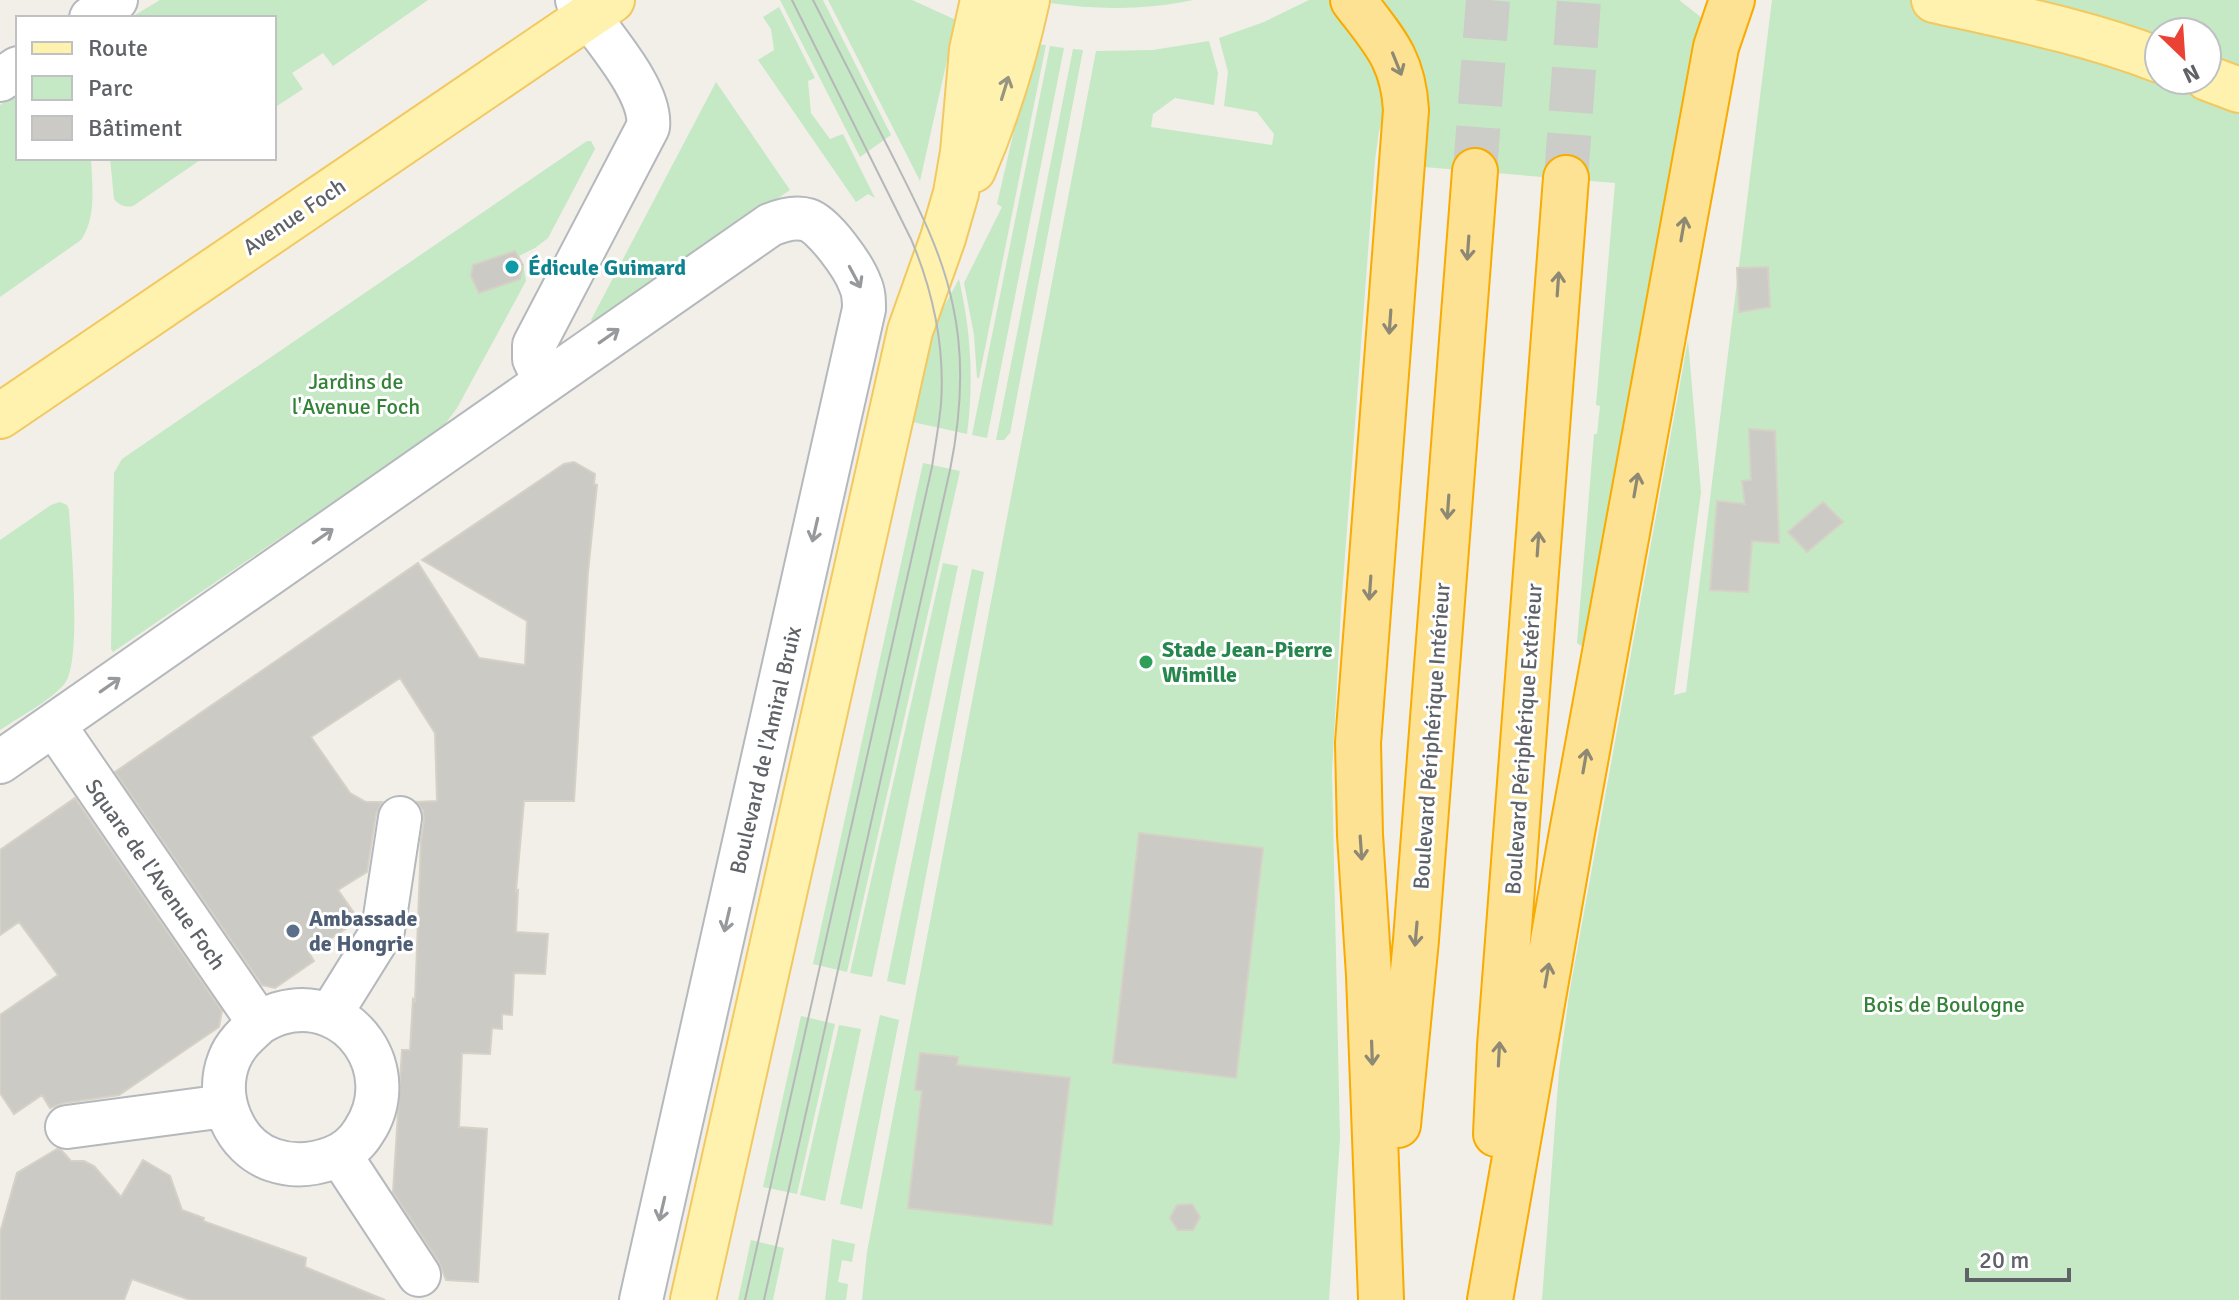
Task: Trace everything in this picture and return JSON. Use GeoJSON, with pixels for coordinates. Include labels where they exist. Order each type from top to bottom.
{"type":"FeatureCollection","features":[{"type":"Feature","properties":{"kind":"highway"},"geometry":{"type":"LineString","coordinates":[[1353,0],[1389,46],[1399,66],[1405,87],[1406,110],[1358,743],[1381,1300]]}},
{"type":"Feature","properties":{"kind":"highway"},"geometry":{"type":"LineString","coordinates":[[1490,1300],[1710,79],[1716,47],[1732,0]]}},
{"type":"Feature","properties":{"kind":"highway","name":"Boulevard Périphérique Intérieur"},"geometry":{"type":"LineString","coordinates":[[1381,1300],[1416,940],[1475,171]]}},
{"type":"Feature","properties":{"kind":"highway","name":"Boulevard Périphérique Extérieur"},"geometry":{"type":"LineString","coordinates":[[1490,1300],[1500,1046],[1566,178]]}},
{"type":"Feature","properties":{"kind":"main road"},"geometry":{"type":"LineString","coordinates":[[693,1300],[910,331],[956,193],[972,50],[983,0]]}},
{"type":"Feature","properties":{"kind":"main road"},"geometry":{"type":"LineString","coordinates":[[943,238],[999,106],[1014,59],[1027,0]]}},
{"type":"Feature","properties":{"kind":"main road"},"geometry":{"type":"LineString","coordinates":[[1934,0],[2035,23],[2143,54]]}},
{"type":"Feature","properties":{"kind":"main road","name":"Avenue Foch"},"geometry":{"type":"LineString","coordinates":[[0,416],[593,5]]}},
{"type":"Feature","properties":{"kind":"street"},"geometry":{"type":"LineString","coordinates":[[94,16],[116,0]]}},
{"type":"Feature","properties":{"kind":"street","name":"Avenue Foch"},"geometry":{"type":"LineString","coordinates":[[545,382],[534,359],[534,345],[648,127],[649,117],[638,84],[593,5]]}},
{"type":"Feature","properties":{"kind":"street","name":"Boulevard de l'Amiral Bruix"},"geometry":{"type":"LineString","coordinates":[[545,382],[770,225],[791,218],[806,219],[825,231],[856,275],[863,292],[864,309],[641,1300]]}},
{"type":"Feature","properties":{"kind":"street"},"geometry":{"type":"LineString","coordinates":[[0,762],[545,382]]}},
{"type":"Feature","properties":{"kind":"street","name":"Square de l'Avenue Foch"},"geometry":{"type":"LineString","coordinates":[[54,725],[259,1023]]}},
{"type":"Feature","properties":{"kind":"street"},"geometry":{"type":"LineString","coordinates":[[330,1015],[383,930],[400,818]]}},
{"type":"Feature","properties":{"kind":"street"},"geometry":{"type":"LineString","coordinates":[[306,1010],[330,1015],[351,1028],[367,1047],[377,1070],[378,1095],[372,1119],[359,1139],[340,1155],[317,1164],[293,1165],[270,1159],[250,1147],[234,1128],[225,1106],[223,1082],[229,1059],[241,1039],[259,1023],[281,1013],[306,1010]]}},
{"type":"Feature","properties":{"kind":"street"},"geometry":{"type":"LineString","coordinates":[[67,1127],[225,1106]]}},
{"type":"Feature","properties":{"kind":"street"},"geometry":{"type":"LineString","coordinates":[[340,1155],[419,1275]]}},
{"type":"Feature","properties":{"kind":"green space"},"geometry":{"type":"Polygon","coordinates":[[[160,0],[428,0],[333,66],[323,53],[292,73],[303,89],[276,107],[276,16],[133,16],[160,0]]]}},
{"type":"Feature","properties":{"kind":"green space"},"geometry":{"type":"Polygon","coordinates":[[[780,0],[823,0],[891,135],[860,157],[780,0]]]}},
{"type":"Feature","properties":{"kind":"green space"},"geometry":{"type":"Polygon","coordinates":[[[828,0],[912,0],[956,20],[920,181],[828,0]]]}},
{"type":"Feature","properties":{"kind":"green space"},"geometry":{"type":"Polygon","coordinates":[[[1052,0],[1193,0],[1122,8],[1050,3],[1052,0]]]}},
{"type":"Feature","properties":{"kind":"green space","name":"Stade Jean-Pierre Wimille"},"geometry":{"type":"Polygon","coordinates":[[[1309,0],[1332,0],[1364,43],[1379,67],[1386,112],[1379,131],[1375,160],[1341,608],[1332,772],[1340,1139],[1329,1300],[862,1300],[867,1252],[1096,51],[1153,50],[1209,41],[1218,73],[1214,105],[1175,98],[1153,114],[1151,127],[1272,145],[1274,134],[1257,112],[1224,106],[1228,72],[1219,38],[1264,22],[1309,0]]]}},
{"type":"Feature","properties":{"kind":"green space"},"geometry":{"type":"Polygon","coordinates":[[[1385,0],[1679,0],[1702,18],[1681,133],[1677,134],[1667,186],[1585,645],[1577,643],[1594,434],[1597,434],[1600,406],[1596,405],[1615,183],[1424,167],[1428,113],[1423,86],[1380,3],[1385,0]]]}},
{"type":"Feature","properties":{"kind":"green space","name":"Bois de Boulogne"},"geometry":{"type":"Polygon","coordinates":[[[1772,0],[2239,0],[2239,1300],[1542,1300],[1559,1071],[1569,995],[1688,340],[1701,492],[1674,695],[1686,692],[1772,0]]]}},
{"type":"Feature","properties":{"kind":"green space"},"geometry":{"type":"Polygon","coordinates":[[[779,7],[815,78],[808,81],[811,113],[830,139],[843,134],[875,198],[868,194],[856,202],[758,60],[774,50],[771,29],[763,17],[779,7]]]}},
{"type":"Feature","properties":{"kind":"green space"},"geometry":{"type":"Polygon","coordinates":[[[1034,44],[1046,45],[977,378],[974,335],[964,283],[1002,207],[997,204],[1034,44]]]}},
{"type":"Feature","properties":{"kind":"green space"},"geometry":{"type":"Polygon","coordinates":[[[1050,46],[1064,48],[987,438],[972,435],[1050,46]]]}},
{"type":"Feature","properties":{"kind":"green space"},"geometry":{"type":"Polygon","coordinates":[[[1073,49],[1083,50],[1010,433],[1004,440],[996,440],[1073,49]]]}},
{"type":"Feature","properties":{"kind":"green space"},"geometry":{"type":"Polygon","coordinates":[[[716,82],[790,190],[594,324],[591,320],[716,82]]]}},
{"type":"Feature","properties":{"kind":"green space"},"geometry":{"type":"Polygon","coordinates":[[[16,94],[16,160],[91,160],[92,190],[89,221],[81,240],[0,297],[0,105],[16,94]]]}},
{"type":"Feature","properties":{"kind":"green space","name":"Jardins de l'Avenue Foch"},"geometry":{"type":"Polygon","coordinates":[[[591,141],[595,149],[548,238],[519,256],[526,281],[457,408],[443,427],[113,652],[114,473],[122,459],[591,141]]]}},
{"type":"Feature","properties":{"kind":"green space"},"geometry":{"type":"Polygon","coordinates":[[[110,160],[200,160],[133,206],[127,207],[114,199],[110,160]]]}},
{"type":"Feature","properties":{"kind":"green space"},"geometry":{"type":"Polygon","coordinates":[[[959,279],[970,356],[967,434],[908,421],[925,348],[959,279]]]}},
{"type":"Feature","properties":{"kind":"green space"},"geometry":{"type":"Polygon","coordinates":[[[923,463],[960,471],[847,972],[813,964],[923,463]]]}},
{"type":"Feature","properties":{"kind":"green space"},"geometry":{"type":"Polygon","coordinates":[[[60,502],[67,505],[69,510],[72,548],[74,627],[70,670],[65,683],[52,695],[0,730],[0,540],[60,502]]]}},
{"type":"Feature","properties":{"kind":"green space"},"geometry":{"type":"Polygon","coordinates":[[[943,563],[958,566],[872,977],[850,973],[943,563]]]}},
{"type":"Feature","properties":{"kind":"green space"},"geometry":{"type":"Polygon","coordinates":[[[972,569],[984,572],[905,985],[887,981],[972,569]]]}},
{"type":"Feature","properties":{"kind":"green space"},"geometry":{"type":"Polygon","coordinates":[[[880,1015],[899,1020],[862,1209],[840,1204],[880,1015]]]}},
{"type":"Feature","properties":{"kind":"green space"},"geometry":{"type":"Polygon","coordinates":[[[801,1016],[835,1024],[797,1194],[763,1187],[801,1016]]]}},
{"type":"Feature","properties":{"kind":"green space"},"geometry":{"type":"Polygon","coordinates":[[[839,1025],[861,1029],[825,1201],[800,1195],[839,1025]]]}},
{"type":"Feature","properties":{"kind":"green space"},"geometry":{"type":"Polygon","coordinates":[[[832,1239],[855,1244],[852,1262],[842,1260],[838,1282],[848,1284],[846,1300],[825,1300],[832,1239]]]}},
{"type":"Feature","properties":{"kind":"green space"},"geometry":{"type":"Polygon","coordinates":[[[751,1240],[784,1248],[773,1300],[738,1300],[751,1240]]]}},
{"type":"Feature","properties":{"kind":"building"},"geometry":{"type":"Polygon","coordinates":[[[515,251],[523,265],[520,279],[479,293],[471,276],[473,265],[515,251]]]}},
{"type":"Feature","properties":{"kind":"building"},"geometry":{"type":"Polygon","coordinates":[[[1768,267],[1770,307],[1739,312],[1737,268],[1768,267]]]}},
{"type":"Feature","properties":{"kind":"building"},"geometry":{"type":"Polygon","coordinates":[[[1749,429],[1775,431],[1779,543],[1752,541],[1748,592],[1710,590],[1717,501],[1745,504],[1742,481],[1751,480],[1749,429]]]}},
{"type":"Feature","properties":{"kind":"building"},"geometry":{"type":"Polygon","coordinates":[[[574,462],[595,474],[594,484],[597,485],[588,572],[574,801],[524,801],[516,891],[516,932],[548,934],[545,974],[514,973],[512,1015],[502,1014],[502,1029],[492,1028],[490,1054],[462,1053],[459,1127],[487,1129],[478,1282],[446,1280],[439,1262],[393,1192],[402,1050],[410,1050],[413,999],[415,1001],[424,821],[423,810],[417,802],[437,801],[435,733],[400,678],[311,737],[350,793],[366,802],[382,802],[376,814],[367,872],[338,890],[359,920],[309,953],[314,961],[275,988],[262,985],[115,772],[418,563],[479,658],[525,665],[527,621],[422,560],[564,464],[574,462]]]}},
{"type":"Feature","properties":{"kind":"building"},"geometry":{"type":"Polygon","coordinates":[[[1823,502],[1843,522],[1807,552],[1788,532],[1823,502]]]}},
{"type":"Feature","properties":{"kind":"building"},"geometry":{"type":"Polygon","coordinates":[[[75,798],[222,1011],[219,1027],[119,1095],[50,1108],[42,1095],[14,1114],[0,1093],[0,1015],[58,975],[19,922],[0,935],[0,850],[75,798]]]}},
{"type":"Feature","properties":{"kind":"building"},"geometry":{"type":"Polygon","coordinates":[[[1139,833],[1263,848],[1236,1078],[1113,1063],[1139,833]]]}},
{"type":"Feature","properties":{"kind":"building"},"geometry":{"type":"Polygon","coordinates":[[[920,1053],[958,1057],[957,1065],[1070,1078],[1052,1225],[908,1208],[922,1091],[915,1090],[920,1053]]]}},
{"type":"Feature","properties":{"kind":"building"},"geometry":{"type":"Polygon","coordinates":[[[57,1149],[71,1161],[84,1161],[94,1166],[121,1197],[143,1160],[170,1176],[182,1210],[204,1218],[203,1221],[306,1258],[305,1267],[385,1300],[190,1300],[132,1279],[124,1300],[0,1300],[0,1233],[17,1173],[57,1149]]]}},
{"type":"Feature","properties":{"kind":"building"},"geometry":{"type":"Polygon","coordinates":[[[1192,1204],[1200,1217],[1193,1230],[1178,1230],[1170,1218],[1177,1205],[1192,1204]]]}},
{"type":"Feature","properties":{"kind":"tunnel"},"geometry":{"type":"LineString","coordinates":[[1475,171],[1488,0]]}},
{"type":"Feature","properties":{"kind":"tunnel"},"geometry":{"type":"LineString","coordinates":[[1566,178],[1579,0]]}},
{"type":"Feature","properties":{"kind":"tram line"},"geometry":{"type":"LineString","coordinates":[[745,1300],[932,467],[942,383],[936,320],[919,259],[792,0]]}},
{"type":"Feature","properties":{"kind":"tram line"},"geometry":{"type":"LineString","coordinates":[[764,1300],[950,470],[960,388],[957,327],[935,247],[910,190],[813,0]]}},
{"type":"Feature","properties":{"kind":"place","name":"Édicule Guimard"},"geometry":{"type":"Point","coordinates":[512,267]}},
{"type":"Feature","properties":{"kind":"place","name":"Stade Jean-Pierre Wimille"},"geometry":{"type":"Point","coordinates":[1146,662]}},
{"type":"Feature","properties":{"kind":"place","name":"Ambassade de Hongrie"},"geometry":{"type":"Point","coordinates":[293,931]}}]}
